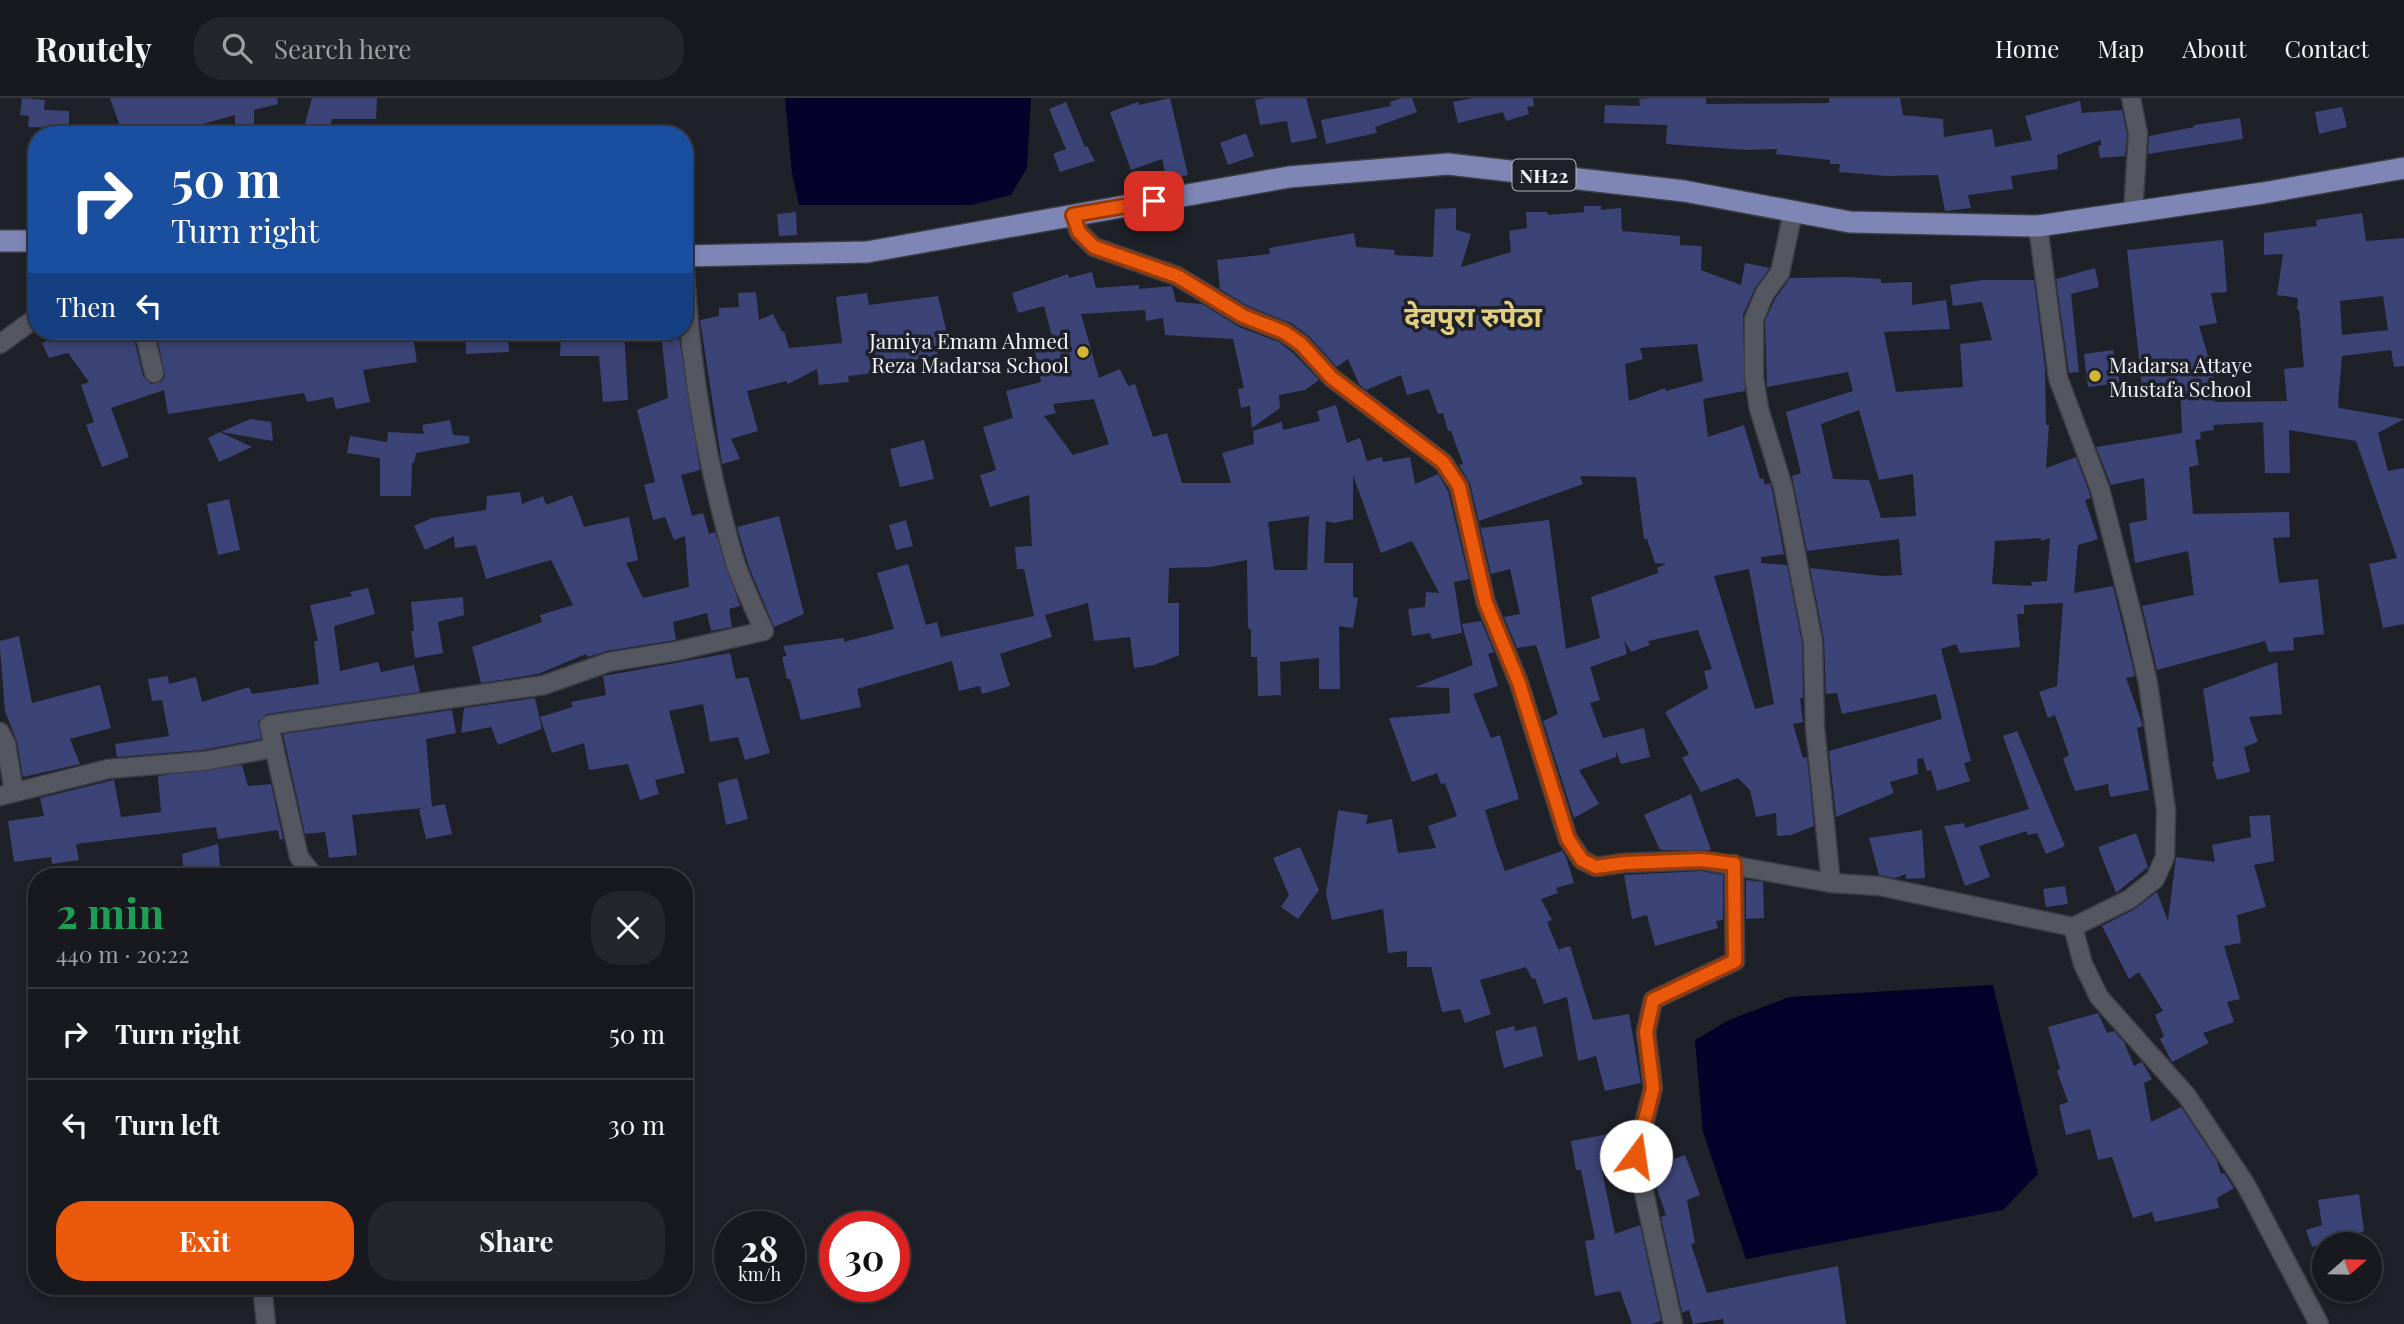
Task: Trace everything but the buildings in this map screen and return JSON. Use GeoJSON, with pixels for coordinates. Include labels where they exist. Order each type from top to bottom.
{"type":"FeatureCollection","features":[{"type":"Feature","properties":{"kind":"main road","name":"NH22"},"geometry":{"type":"LineString","coordinates":[[693,256],[867,252],[1289,177],[1448,164],[1684,191],[1850,222],[2038,226],[2404,168]]}},
{"type":"Feature","properties":{"kind":"main road"},"geometry":{"type":"LineString","coordinates":[[0,241],[28,241]]}},
{"type":"Feature","properties":{"kind":"street"},"geometry":{"type":"LineString","coordinates":[[2131,98],[2138,134],[2133,212]]}},
{"type":"Feature","properties":{"kind":"street"},"geometry":{"type":"LineString","coordinates":[[1793,212],[1780,273],[1765,293],[1754,319],[1754,377],[1759,409],[1783,487],[1811,629],[1815,728],[1830,883]]}},
{"type":"Feature","properties":{"kind":"street"},"geometry":{"type":"LineString","coordinates":[[1073,215],[1079,232],[1094,247],[1177,276],[1243,316],[1284,332],[1301,344],[1332,378],[1443,462],[1459,486],[1486,603],[1519,683],[1568,839],[1582,860],[1596,867],[1624,863],[1702,860],[1734,864],[1830,883],[1879,886],[2073,927],[2130,899],[2155,879],[2165,857],[2166,810],[2148,683],[2133,618],[2100,489],[2058,378],[2038,226]]}},
{"type":"Feature","properties":{"kind":"street"},"geometry":{"type":"LineString","coordinates":[[0,344],[28,324]]}},
{"type":"Feature","properties":{"kind":"street"},"geometry":{"type":"LineString","coordinates":[[146,340],[154,373]]}},
{"type":"Feature","properties":{"kind":"street"},"geometry":{"type":"LineString","coordinates":[[308,868],[299,857],[269,724],[544,685],[608,662],[677,652],[764,631],[736,563],[718,489],[695,370],[692,340]]}},
{"type":"Feature","properties":{"kind":"street"},"geometry":{"type":"LineString","coordinates":[[0,732],[6,744],[7,794],[108,769],[204,761],[274,748]]}},
{"type":"Feature","properties":{"kind":"street"},"geometry":{"type":"LineString","coordinates":[[1673,1324],[1636,1156],[1653,1088],[1646,1032],[1653,1000],[1735,961],[1734,864]]}},
{"type":"Feature","properties":{"kind":"street"},"geometry":{"type":"LineString","coordinates":[[2073,927],[2083,964],[2099,996],[2187,1096],[2246,1185],[2319,1324]]}},
{"type":"Feature","properties":{"kind":"street"},"geometry":{"type":"LineString","coordinates":[[263,1295],[266,1324]]}},
{"type":"Feature","properties":{"kind":"shaded area"},"geometry":{"type":"Polygon","coordinates":[[[785,98],[1031,98],[1027,168],[1011,195],[971,205],[799,205],[792,173],[785,98]]]}},
{"type":"Feature","properties":{"kind":"shaded area"},"geometry":{"type":"Polygon","coordinates":[[[1993,985],[2038,1174],[2003,1210],[1746,1259],[1703,1132],[1695,1040],[1729,1020],[1789,997],[1993,985]]]}},
{"type":"Feature","properties":{"kind":"place","name":"Jamiya Emam Ahmed Reza Madarsa School"},"geometry":{"type":"Point","coordinates":[1083,352]}},
{"type":"Feature","properties":{"kind":"place","name":"Madarsa Attaye Mustafa School"},"geometry":{"type":"Point","coordinates":[2095,376]}},
{"type":"Feature","properties":{"kind":"district","name":"देवपुरा रुपेठा"},"geometry":{"type":"Point","coordinates":[1473,315]}},
{"type":"Feature","properties":{"kind":"route"},"geometry":{"type":"LineString","coordinates":[[1154,201],[1073,215],[1079,232],[1086,242],[1094,247],[1177,276],[1243,316],[1284,332],[1301,344],[1332,378],[1424,445],[1443,462],[1459,486],[1486,603],[1519,683],[1568,839],[1582,860],[1596,867],[1624,863],[1702,860],[1734,864],[1735,961],[1653,1000],[1646,1032],[1653,1088],[1636,1156]]}}]}
